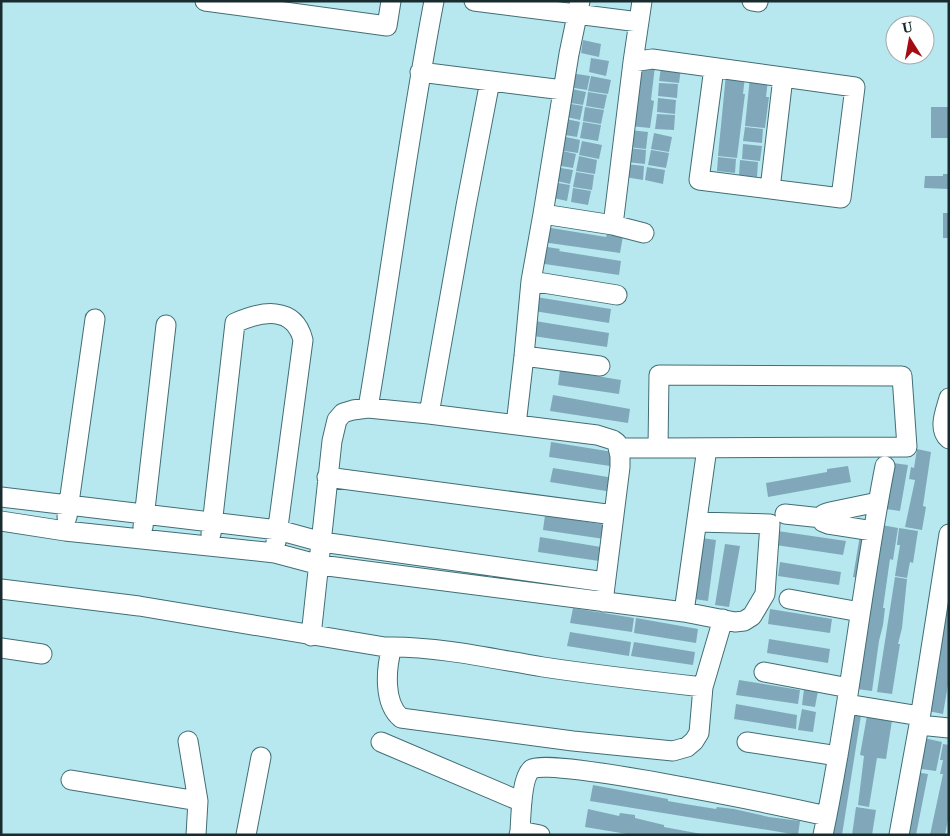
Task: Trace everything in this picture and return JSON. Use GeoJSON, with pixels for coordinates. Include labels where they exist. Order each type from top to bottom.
{"type":"FeatureCollection","features":[{"type":"Feature","properties":{"kind":"street"},"geometry":{"type":"LineString","coordinates":[[205,1],[387,26],[391,1]]}},
{"type":"Feature","properties":{"kind":"street"},"geometry":{"type":"LineString","coordinates":[[368,408],[387,296],[420,72],[434,1]]}},
{"type":"Feature","properties":{"kind":"street"},"geometry":{"type":"LineString","coordinates":[[474,1],[579,7],[639,22]]}},
{"type":"Feature","properties":{"kind":"street"},"geometry":{"type":"LineString","coordinates":[[613,225],[642,1]]}},
{"type":"Feature","properties":{"kind":"street"},"geometry":{"type":"LineString","coordinates":[[516,425],[531,281],[579,7]]}},
{"type":"Feature","properties":{"kind":"street"},"geometry":{"type":"LineString","coordinates":[[633,62],[652,59],[856,87],[841,198],[699,180],[714,68]]}},
{"type":"Feature","properties":{"kind":"street"},"geometry":{"type":"LineString","coordinates":[[420,72],[563,90]]}},
{"type":"Feature","properties":{"kind":"street"},"geometry":{"type":"LineString","coordinates":[[770,189],[783,76]]}},
{"type":"Feature","properties":{"kind":"street"},"geometry":{"type":"LineString","coordinates":[[430,414],[490,81]]}},
{"type":"Feature","properties":{"kind":"street"},"geometry":{"type":"LineString","coordinates":[[543,214],[613,225],[644,233]]}},
{"type":"Feature","properties":{"kind":"street"},"geometry":{"type":"LineString","coordinates":[[531,281],[617,295]]}},
{"type":"Feature","properties":{"kind":"street"},"geometry":{"type":"LineString","coordinates":[[209,546],[235,323],[247,317],[273,313],[284,315],[295,323],[301,330],[303,340],[275,553]]}},
{"type":"Feature","properties":{"kind":"street"},"geometry":{"type":"LineString","coordinates":[[65,531],[95,319]]}},
{"type":"Feature","properties":{"kind":"street"},"geometry":{"type":"LineString","coordinates":[[142,538],[166,325]]}},
{"type":"Feature","properties":{"kind":"street"},"geometry":{"type":"LineString","coordinates":[[524,356],[600,366]]}},
{"type":"Feature","properties":{"kind":"street"},"geometry":{"type":"LineString","coordinates":[[619,448],[658,448],[707,448],[907,447],[902,376],[659,376],[658,448]]}},
{"type":"Feature","properties":{"kind":"street"},"geometry":{"type":"LineString","coordinates":[[949,398],[943,431],[949,440]]}},
{"type":"Feature","properties":{"kind":"street"},"geometry":{"type":"LineString","coordinates":[[312,636],[327,477],[337,420],[343,413],[368,408],[597,435],[617,443],[620,466],[603,602]]}},
{"type":"Feature","properties":{"kind":"street"},"geometry":{"type":"LineString","coordinates":[[684,612],[707,448]]}},
{"type":"Feature","properties":{"kind":"street"},"geometry":{"type":"LineString","coordinates":[[823,835],[838,756],[885,466]]}},
{"type":"Feature","properties":{"kind":"street"},"geometry":{"type":"LineString","coordinates":[[327,477],[614,515]]}},
{"type":"Feature","properties":{"kind":"street"},"geometry":{"type":"LineString","coordinates":[[1,497],[278,530],[322,542],[605,582]]}},
{"type":"Feature","properties":{"kind":"street"},"geometry":{"type":"LineString","coordinates":[[822,518],[824,514],[830,512],[878,502]]}},
{"type":"Feature","properties":{"kind":"street"},"geometry":{"type":"LineString","coordinates":[[785,514],[822,518]]}},
{"type":"Feature","properties":{"kind":"street"},"geometry":{"type":"LineString","coordinates":[[822,518],[823,522],[828,524],[873,531]]}},
{"type":"Feature","properties":{"kind":"street"},"geometry":{"type":"LineString","coordinates":[[1,521],[65,531],[275,553],[320,565],[684,612],[735,622],[744,621],[752,616],[765,594],[770,524],[697,522]]}},
{"type":"Feature","properties":{"kind":"street"},"geometry":{"type":"LineString","coordinates":[[899,835],[920,721],[949,534]]}},
{"type":"Feature","properties":{"kind":"street"},"geometry":{"type":"LineString","coordinates":[[1,589],[139,606],[384,647],[406,647],[454,653],[584,673],[703,687]]}},
{"type":"Feature","properties":{"kind":"street"},"geometry":{"type":"LineString","coordinates":[[789,599],[860,612]]}},
{"type":"Feature","properties":{"kind":"street"},"geometry":{"type":"LineString","coordinates":[[392,647],[388,678],[390,702],[394,713],[401,718],[411,721],[443,723],[574,741],[673,751],[687,747],[699,733],[703,687],[723,619]]}},
{"type":"Feature","properties":{"kind":"street"},"geometry":{"type":"LineString","coordinates":[[1,648],[42,654]]}},
{"type":"Feature","properties":{"kind":"street"},"geometry":{"type":"LineString","coordinates":[[764,672],[848,696],[920,721],[949,728]]}},
{"type":"Feature","properties":{"kind":"street"},"geometry":{"type":"LineString","coordinates":[[188,741],[198,801],[196,835]]}},
{"type":"Feature","properties":{"kind":"street"},"geometry":{"type":"LineString","coordinates":[[380,742],[522,802]]}},
{"type":"Feature","properties":{"kind":"street"},"geometry":{"type":"LineString","coordinates":[[747,742],[838,756]]}},
{"type":"Feature","properties":{"kind":"street"},"geometry":{"type":"LineString","coordinates":[[246,835],[261,758]]}},
{"type":"Feature","properties":{"kind":"street"},"geometry":{"type":"LineString","coordinates":[[540,835],[520,833],[522,802],[528,773],[535,768],[551,767],[716,792],[827,816]]}},
{"type":"Feature","properties":{"kind":"street"},"geometry":{"type":"LineString","coordinates":[[71,780],[198,801]]}},
{"type":"Feature","properties":{"kind":"building"},"geometry":{"type":"Polygon","coordinates":[[[583,40],[601,44],[599,57],[581,53],[583,40]]]}},
{"type":"Feature","properties":{"kind":"building"},"geometry":{"type":"Polygon","coordinates":[[[591,58],[609,61],[606,76],[589,72],[591,58]]]}},
{"type":"Feature","properties":{"kind":"building"},"geometry":{"type":"Polygon","coordinates":[[[640,65],[655,66],[651,100],[654,101],[650,128],[630,126],[640,65]]]}},
{"type":"Feature","properties":{"kind":"building"},"geometry":{"type":"Polygon","coordinates":[[[661,67],[681,69],[679,83],[659,81],[661,67]]]}},
{"type":"Feature","properties":{"kind":"building"},"geometry":{"type":"Polygon","coordinates":[[[570,73],[590,76],[587,90],[568,87],[570,73]]]}},
{"type":"Feature","properties":{"kind":"building"},"geometry":{"type":"Polygon","coordinates":[[[726,74],[745,76],[743,94],[745,94],[737,158],[718,156],[726,74]]]}},
{"type":"Feature","properties":{"kind":"building"},"geometry":{"type":"Polygon","coordinates":[[[591,76],[611,80],[608,94],[588,91],[591,76]]]}},
{"type":"Feature","properties":{"kind":"building"},"geometry":{"type":"Polygon","coordinates":[[[750,77],[768,79],[766,97],[769,97],[765,128],[745,126],[750,77]]]}},
{"type":"Feature","properties":{"kind":"building"},"geometry":{"type":"Polygon","coordinates":[[[659,83],[678,84],[677,98],[658,96],[659,83]]]}},
{"type":"Feature","properties":{"kind":"building"},"geometry":{"type":"Polygon","coordinates":[[[567,88],[586,92],[583,105],[565,102],[567,88]]]}},
{"type":"Feature","properties":{"kind":"building"},"geometry":{"type":"Polygon","coordinates":[[[588,92],[607,95],[604,109],[586,106],[588,92]]]}},
{"type":"Feature","properties":{"kind":"building"},"geometry":{"type":"Polygon","coordinates":[[[658,98],[676,100],[675,114],[657,112],[658,98]]]}},
{"type":"Feature","properties":{"kind":"building"},"geometry":{"type":"Polygon","coordinates":[[[565,103],[583,106],[580,120],[562,116],[565,103]]]}},
{"type":"Feature","properties":{"kind":"building"},"geometry":{"type":"Polygon","coordinates":[[[585,107],[604,110],[601,124],[583,121],[585,107]]]}},
{"type":"Feature","properties":{"kind":"building"},"geometry":{"type":"Polygon","coordinates":[[[931,107],[949,107],[949,138],[931,138],[931,107]]]}},
{"type":"Feature","properties":{"kind":"building"},"geometry":{"type":"Polygon","coordinates":[[[657,114],[675,115],[674,130],[655,129],[657,114]]]}},
{"type":"Feature","properties":{"kind":"building"},"geometry":{"type":"Polygon","coordinates":[[[562,118],[580,122],[577,137],[559,134],[562,118]]]}},
{"type":"Feature","properties":{"kind":"building"},"geometry":{"type":"Polygon","coordinates":[[[583,122],[601,125],[598,141],[580,138],[583,122]]]}},
{"type":"Feature","properties":{"kind":"building"},"geometry":{"type":"Polygon","coordinates":[[[745,127],[763,129],[762,143],[743,141],[745,127]]]}},
{"type":"Feature","properties":{"kind":"building"},"geometry":{"type":"Polygon","coordinates":[[[630,130],[648,132],[646,149],[628,147],[630,130]]]}},
{"type":"Feature","properties":{"kind":"building"},"geometry":{"type":"Polygon","coordinates":[[[654,133],[672,137],[669,152],[651,149],[654,133]]]}},
{"type":"Feature","properties":{"kind":"building"},"geometry":{"type":"Polygon","coordinates":[[[561,136],[580,140],[578,153],[558,150],[561,136]]]}},
{"type":"Feature","properties":{"kind":"building"},"geometry":{"type":"Polygon","coordinates":[[[582,141],[602,145],[599,159],[579,155],[582,141]]]}},
{"type":"Feature","properties":{"kind":"building"},"geometry":{"type":"Polygon","coordinates":[[[743,144],[762,146],[760,161],[742,159],[743,144]]]}},
{"type":"Feature","properties":{"kind":"building"},"geometry":{"type":"Polygon","coordinates":[[[628,148],[646,150],[645,164],[626,162],[628,148]]]}},
{"type":"Feature","properties":{"kind":"building"},"geometry":{"type":"Polygon","coordinates":[[[558,150],[576,154],[573,168],[555,165],[558,150]]]}},
{"type":"Feature","properties":{"kind":"building"},"geometry":{"type":"Polygon","coordinates":[[[651,150],[669,153],[666,168],[648,165],[651,150]]]}},
{"type":"Feature","properties":{"kind":"building"},"geometry":{"type":"Polygon","coordinates":[[[579,156],[597,160],[595,174],[576,171],[579,156]]]}},
{"type":"Feature","properties":{"kind":"building"},"geometry":{"type":"Polygon","coordinates":[[[718,157],[736,159],[735,173],[717,171],[718,157]]]}},
{"type":"Feature","properties":{"kind":"building"},"geometry":{"type":"Polygon","coordinates":[[[740,160],[758,162],[757,177],[739,175],[740,160]]]}},
{"type":"Feature","properties":{"kind":"building"},"geometry":{"type":"Polygon","coordinates":[[[626,164],[644,166],[643,180],[625,177],[626,164]]]}},
{"type":"Feature","properties":{"kind":"building"},"geometry":{"type":"Polygon","coordinates":[[[555,167],[573,170],[570,184],[552,180],[555,167]]]}},
{"type":"Feature","properties":{"kind":"building"},"geometry":{"type":"Polygon","coordinates":[[[647,167],[665,170],[663,184],[645,180],[647,167]]]}},
{"type":"Feature","properties":{"kind":"building"},"geometry":{"type":"Polygon","coordinates":[[[576,172],[594,175],[592,190],[573,187],[576,172]]]}},
{"type":"Feature","properties":{"kind":"building"},"geometry":{"type":"Polygon","coordinates":[[[943,174],[949,174],[949,189],[924,188],[925,176],[943,176],[943,174]]]}},
{"type":"Feature","properties":{"kind":"building"},"geometry":{"type":"Polygon","coordinates":[[[552,182],[570,185],[567,201],[549,197],[552,182]]]}},
{"type":"Feature","properties":{"kind":"building"},"geometry":{"type":"Polygon","coordinates":[[[573,188],[591,191],[588,205],[571,202],[573,188]]]}},
{"type":"Feature","properties":{"kind":"building"},"geometry":{"type":"Polygon","coordinates":[[[943,213],[949,213],[949,238],[943,238],[943,213]]]}},
{"type":"Feature","properties":{"kind":"building"},"geometry":{"type":"Polygon","coordinates":[[[545,227],[606,237],[607,234],[623,236],[620,253],[542,242],[545,227]]]}},
{"type":"Feature","properties":{"kind":"building"},"geometry":{"type":"Polygon","coordinates":[[[541,246],[560,249],[559,251],[621,261],[619,275],[538,263],[541,246]]]}},
{"type":"Feature","properties":{"kind":"building"},"geometry":{"type":"Polygon","coordinates":[[[536,297],[611,309],[609,323],[534,311],[536,297]]]}},
{"type":"Feature","properties":{"kind":"building"},"geometry":{"type":"Polygon","coordinates":[[[535,321],[609,333],[607,347],[533,336],[535,321]]]}},
{"type":"Feature","properties":{"kind":"building"},"geometry":{"type":"Polygon","coordinates":[[[560,370],[621,380],[619,394],[558,385],[560,370]]]}},
{"type":"Feature","properties":{"kind":"building"},"geometry":{"type":"Polygon","coordinates":[[[553,395],[630,409],[628,423],[550,411],[553,395]]]}},
{"type":"Feature","properties":{"kind":"building"},"geometry":{"type":"Polygon","coordinates":[[[551,442],[613,452],[610,466],[549,457],[551,442]]]}},
{"type":"Feature","properties":{"kind":"building"},"geometry":{"type":"Polygon","coordinates":[[[917,449],[931,452],[923,506],[926,507],[922,530],[905,527],[915,480],[909,479],[911,467],[914,468],[917,449]]]}},
{"type":"Feature","properties":{"kind":"building"},"geometry":{"type":"Polygon","coordinates":[[[893,463],[908,465],[900,511],[886,509],[893,463]]]}},
{"type":"Feature","properties":{"kind":"building"},"geometry":{"type":"Polygon","coordinates":[[[848,466],[851,482],[768,497],[766,483],[827,472],[827,469],[848,466]]]}},
{"type":"Feature","properties":{"kind":"building"},"geometry":{"type":"Polygon","coordinates":[[[553,468],[614,478],[612,492],[550,482],[553,468]]]}},
{"type":"Feature","properties":{"kind":"building"},"geometry":{"type":"Polygon","coordinates":[[[545,515],[606,525],[604,539],[543,530],[545,515]]]}},
{"type":"Feature","properties":{"kind":"building"},"geometry":{"type":"Polygon","coordinates":[[[882,525],[898,528],[893,560],[890,559],[883,608],[885,608],[883,625],[872,691],[857,689],[882,525]]]}},
{"type":"Feature","properties":{"kind":"building"},"geometry":{"type":"Polygon","coordinates":[[[899,528],[918,531],[913,563],[910,562],[907,578],[895,576],[900,545],[897,545],[899,528]]]}},
{"type":"Feature","properties":{"kind":"building"},"geometry":{"type":"Polygon","coordinates":[[[771,530],[846,541],[843,555],[769,544],[771,530]]]}},
{"type":"Feature","properties":{"kind":"building"},"geometry":{"type":"Polygon","coordinates":[[[860,535],[868,536],[861,578],[853,577],[860,535]]]}},
{"type":"Feature","properties":{"kind":"building"},"geometry":{"type":"Polygon","coordinates":[[[540,537],[601,547],[599,561],[538,552],[540,537]]]}},
{"type":"Feature","properties":{"kind":"building"},"geometry":{"type":"Polygon","coordinates":[[[702,538],[716,540],[708,601],[694,599],[702,538]]]}},
{"type":"Feature","properties":{"kind":"building"},"geometry":{"type":"Polygon","coordinates":[[[725,544],[740,546],[729,607],[715,605],[725,544]]]}},
{"type":"Feature","properties":{"kind":"building"},"geometry":{"type":"Polygon","coordinates":[[[780,562],[841,572],[839,585],[778,576],[780,562]]]}},
{"type":"Feature","properties":{"kind":"building"},"geometry":{"type":"Polygon","coordinates":[[[895,577],[907,579],[892,694],[877,692],[895,577]]]}},
{"type":"Feature","properties":{"kind":"building"},"geometry":{"type":"Polygon","coordinates":[[[946,601],[949,601],[949,679],[943,714],[928,711],[946,601]]]}},
{"type":"Feature","properties":{"kind":"building"},"geometry":{"type":"Polygon","coordinates":[[[573,608],[634,618],[632,632],[570,623],[573,608]]]}},
{"type":"Feature","properties":{"kind":"building"},"geometry":{"type":"Polygon","coordinates":[[[770,609],[832,619],[830,633],[768,624],[770,609]]]}},
{"type":"Feature","properties":{"kind":"building"},"geometry":{"type":"Polygon","coordinates":[[[636,618],[698,629],[696,643],[634,633],[636,618]]]}},
{"type":"Feature","properties":{"kind":"building"},"geometry":{"type":"Polygon","coordinates":[[[570,632],[631,642],[629,656],[567,646],[570,632]]]}},
{"type":"Feature","properties":{"kind":"building"},"geometry":{"type":"Polygon","coordinates":[[[769,639],[830,649],[828,663],[767,653],[769,639]]]}},
{"type":"Feature","properties":{"kind":"building"},"geometry":{"type":"Polygon","coordinates":[[[634,642],[695,652],[693,665],[631,656],[634,642]]]}},
{"type":"Feature","properties":{"kind":"building"},"geometry":{"type":"Polygon","coordinates":[[[739,680],[800,690],[798,704],[736,695],[739,680]]]}},
{"type":"Feature","properties":{"kind":"building"},"geometry":{"type":"Polygon","coordinates":[[[804,689],[818,691],[815,707],[802,705],[804,689]]]}},
{"type":"Feature","properties":{"kind":"building"},"geometry":{"type":"Polygon","coordinates":[[[736,704],[797,715],[796,729],[734,719],[736,704]]]}},
{"type":"Feature","properties":{"kind":"building"},"geometry":{"type":"Polygon","coordinates":[[[848,707],[862,709],[842,835],[824,835],[848,707]]]}},
{"type":"Feature","properties":{"kind":"building"},"geometry":{"type":"Polygon","coordinates":[[[802,709],[816,712],[813,732],[798,730],[802,709]]]}},
{"type":"Feature","properties":{"kind":"building"},"geometry":{"type":"Polygon","coordinates":[[[868,710],[893,714],[886,759],[877,758],[869,807],[858,805],[864,756],[860,755],[868,710]]]}},
{"type":"Feature","properties":{"kind":"building"},"geometry":{"type":"Polygon","coordinates":[[[924,738],[942,742],[936,771],[921,769],[924,738]]]}},
{"type":"Feature","properties":{"kind":"building"},"geometry":{"type":"Polygon","coordinates":[[[943,744],[949,745],[949,815],[945,835],[930,835],[943,774],[940,774],[943,760],[940,760],[943,744]]]}},
{"type":"Feature","properties":{"kind":"building"},"geometry":{"type":"Polygon","coordinates":[[[915,772],[928,774],[916,835],[901,835],[915,772]]]}},
{"type":"Feature","properties":{"kind":"building"},"geometry":{"type":"Polygon","coordinates":[[[593,785],[685,804],[716,809],[717,807],[734,809],[769,817],[800,821],[798,835],[590,801],[593,785]]]}},
{"type":"Feature","properties":{"kind":"building"},"geometry":{"type":"Polygon","coordinates":[[[856,807],[876,810],[872,835],[852,835],[856,807]]]}},
{"type":"Feature","properties":{"kind":"building"},"geometry":{"type":"Polygon","coordinates":[[[588,809],[619,816],[620,813],[635,815],[635,818],[664,825],[664,827],[707,835],[633,835],[585,827],[588,809]]]}}]}
